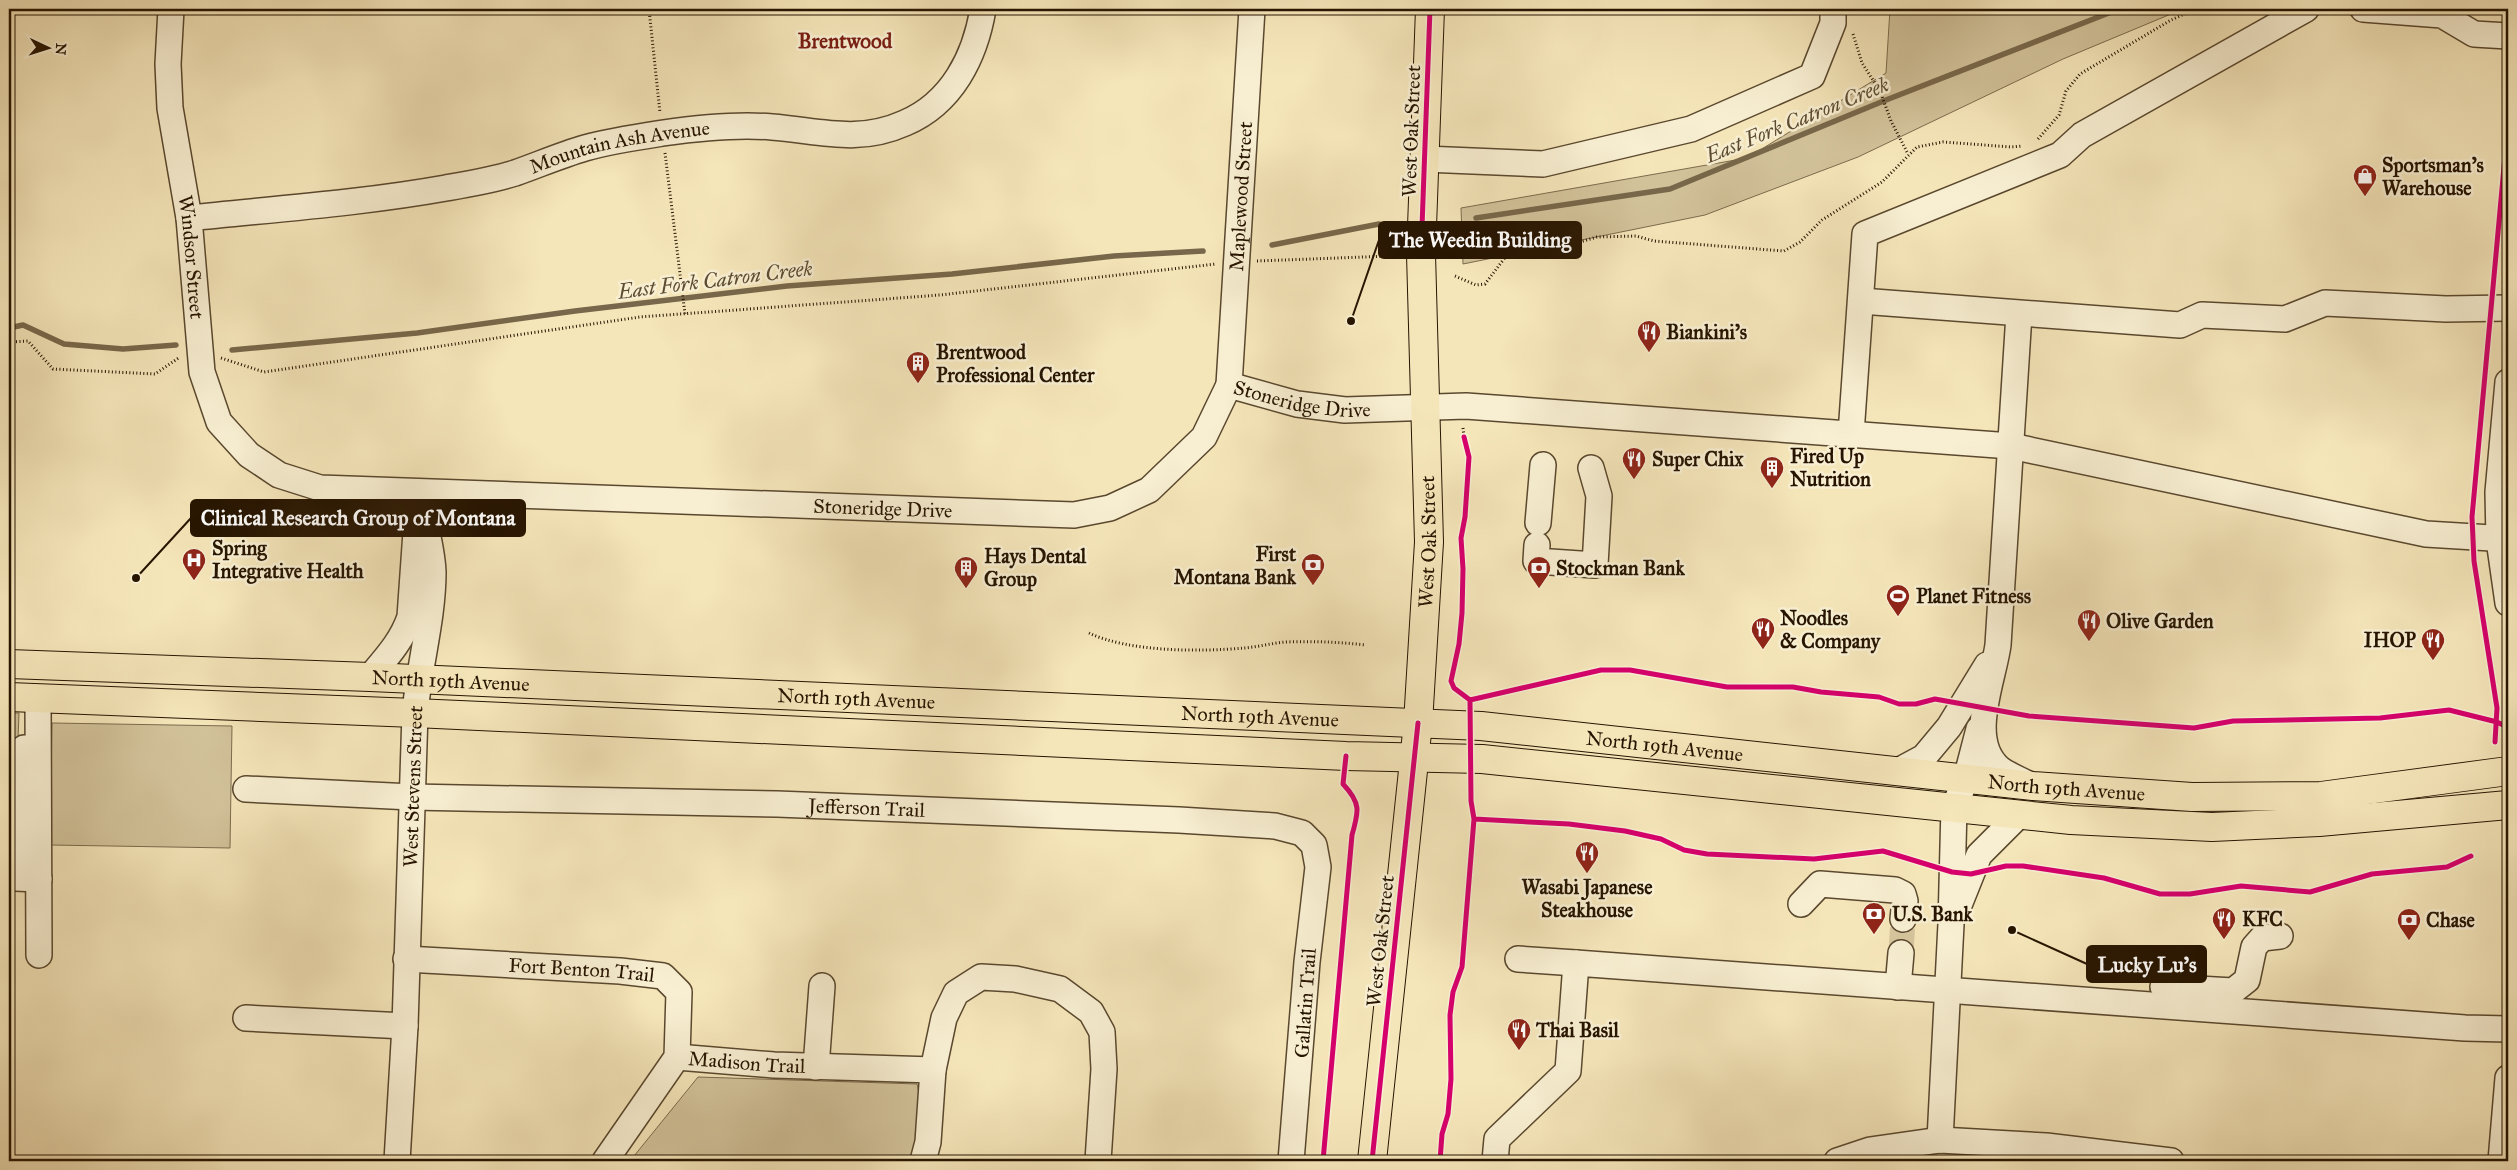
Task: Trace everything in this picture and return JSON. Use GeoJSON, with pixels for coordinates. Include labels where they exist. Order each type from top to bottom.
{"type":"FeatureCollection","features":[{"type":"Feature","properties":{"kind":"main road","name":"West Oak Street"},"geometry":{"type":"LineString","coordinates":[[1372,1161],[1418,723],[1429,542],[1422,254],[1430,9]]}},
{"type":"Feature","properties":{"kind":"main road","name":"North 19th Avenue"},"geometry":{"type":"LineString","coordinates":[[9,664],[370,677],[1481,726],[2033,786],[2192,797],[2321,796],[2508,771]]}},
{"type":"Feature","properties":{"kind":"main road","name":"North 19th Avenue"},"geometry":{"type":"LineString","coordinates":[[9,697],[415,713],[1414,759],[1482,758],[2019,815],[2212,827],[2319,822],[2508,805]]}},
{"type":"Feature","properties":{"kind":"street","name":"Windsor Street"},"geometry":{"type":"LineString","coordinates":[[171,9],[168,64],[170,108],[189,218],[202,372],[219,422],[248,454],[279,476]]}},
{"type":"Feature","properties":{"kind":"street","name":"Mountain Ash Avenue"},"geometry":{"type":"LineString","coordinates":[[189,218],[380,198],[447,188],[513,174],[586,148],[662,133],[738,126],[771,127],[837,136],[864,136],[886,132],[927,112],[956,82],[968,62],[976,42],[983,9]]}},
{"type":"Feature","properties":{"kind":"street","name":"Maplewood Street"},"geometry":{"type":"LineString","coordinates":[[1229,385],[1252,9]]}},
{"type":"Feature","properties":{"kind":"street"},"geometry":{"type":"LineString","coordinates":[[1851,434],[1865,234],[2060,155],[2082,135],[2306,9]]}},
{"type":"Feature","properties":{"kind":"street"},"geometry":{"type":"LineString","coordinates":[[2363,9],[2442,15],[2474,34],[2508,36]]}},
{"type":"Feature","properties":{"kind":"street"},"geometry":{"type":"LineString","coordinates":[[1425,159],[1543,164],[1691,129],[1812,76],[1833,23],[1842,17]]}},
{"type":"Feature","properties":{"kind":"street"},"geometry":{"type":"LineString","coordinates":[[1861,301],[2180,325],[2202,315],[2285,319],[2325,302],[2446,309],[2508,308]]}},
{"type":"Feature","properties":{"kind":"street"},"geometry":{"type":"LineString","coordinates":[[1940,1140],[1951,924],[1954,807],[1966,779],[1994,671],[1998,645],[2019,314]]}},
{"type":"Feature","properties":{"kind":"street"},"geometry":{"type":"LineString","coordinates":[[2508,382],[2498,492],[2508,603]]}},
{"type":"Feature","properties":{"kind":"street","name":"Stoneridge Drive"},"geometry":{"type":"LineString","coordinates":[[279,476],[320,488],[1074,515],[1110,508],[1149,490],[1204,438],[1229,385],[1297,404],[1336,409],[1426,406],[1486,408],[2011,446],[2426,534],[2503,539]]}},
{"type":"Feature","properties":{"kind":"street"},"geometry":{"type":"LineString","coordinates":[[1542,465],[1536,561],[1595,565],[1599,496],[1591,468]]}},
{"type":"Feature","properties":{"kind":"street"},"geometry":{"type":"LineString","coordinates":[[370,677],[393,650],[406,629],[410,617],[418,492]]}},
{"type":"Feature","properties":{"kind":"street","name":"West Stevens Street"},"geometry":{"type":"LineString","coordinates":[[396,1161],[405,1026],[415,713],[418,680],[427,639],[433,571],[418,492]]}},
{"type":"Feature","properties":{"kind":"street"},"geometry":{"type":"LineString","coordinates":[[1898,771],[1924,757],[1949,727],[1998,645]]}},
{"type":"Feature","properties":{"kind":"street"},"geometry":{"type":"LineString","coordinates":[[38,698],[39,955]]}},
{"type":"Feature","properties":{"kind":"street"},"geometry":{"type":"LineString","coordinates":[[1983,716],[1982,740],[1987,754],[2000,769],[2033,786]]}},
{"type":"Feature","properties":{"kind":"street","name":"Jefferson Trail"},"geometry":{"type":"LineString","coordinates":[[246,788],[412,797],[777,804],[1179,820],[1275,826],[1302,833],[1314,845]]}},
{"type":"Feature","properties":{"kind":"street"},"geometry":{"type":"LineString","coordinates":[[1951,924],[1979,855],[2019,815]]}},
{"type":"Feature","properties":{"kind":"street","name":"Gallatin Trail"},"geometry":{"type":"LineString","coordinates":[[1291,1161],[1307,962],[1318,867],[1314,845]]}},
{"type":"Feature","properties":{"kind":"street"},"geometry":{"type":"LineString","coordinates":[[1801,904],[1820,884],[1895,890],[1902,894],[1905,901],[1903,920]]}},
{"type":"Feature","properties":{"kind":"street"},"geometry":{"type":"LineString","coordinates":[[2163,986],[2233,991],[2247,980],[2254,947],[2262,938],[2280,936]]}},
{"type":"Feature","properties":{"kind":"street"},"geometry":{"type":"LineString","coordinates":[[1898,987],[1901,953]]}},
{"type":"Feature","properties":{"kind":"street","name":"Fort Benton Trail"},"geometry":{"type":"LineString","coordinates":[[406,959],[620,971],[663,976],[679,992],[677,1057]]}},
{"type":"Feature","properties":{"kind":"street"},"geometry":{"type":"LineString","coordinates":[[1518,959],[2465,1028],[2508,1029]]}},
{"type":"Feature","properties":{"kind":"street"},"geometry":{"type":"LineString","coordinates":[[1495,1161],[1497,1139],[1568,1071],[1576,963]]}},
{"type":"Feature","properties":{"kind":"street"},"geometry":{"type":"LineString","coordinates":[[923,1161],[928,1142],[933,1070],[944,1018],[956,993],[981,977],[1015,979],[1060,989],[1091,1012],[1102,1032],[1104,1069],[1098,1161]]}},
{"type":"Feature","properties":{"kind":"street","name":"Madison Trail"},"geometry":{"type":"LineString","coordinates":[[816,1067],[822,986]]}},
{"type":"Feature","properties":{"kind":"street"},"geometry":{"type":"LineString","coordinates":[[246,1018],[405,1026]]}},
{"type":"Feature","properties":{"kind":"street"},"geometry":{"type":"LineString","coordinates":[[605,1161],[677,1057]]}},
{"type":"Feature","properties":{"kind":"street","name":"Madison Trail"},"geometry":{"type":"LineString","coordinates":[[677,1057],[816,1067],[933,1070]]}},
{"type":"Feature","properties":{"kind":"street"},"geometry":{"type":"LineString","coordinates":[[2501,1161],[2508,1078]]}},
{"type":"Feature","properties":{"kind":"street"},"geometry":{"type":"LineString","coordinates":[[1837,1161],[1870,1150],[1940,1140],[2046,1146],[2171,1161]]}},
{"type":"Feature","properties":{"kind":"path"},"geometry":{"type":"LineString","coordinates":[[2035,144],[2059,115],[2066,91],[2080,74],[2171,20],[2196,9]]}},
{"type":"Feature","properties":{"kind":"path"},"geometry":{"type":"LineString","coordinates":[[1842,17],[1862,62],[1880,92],[1908,154]]}},
{"type":"Feature","properties":{"kind":"path"},"geometry":{"type":"LineString","coordinates":[[1455,276],[1476,285],[1485,284],[1510,251],[1563,248],[1597,237],[1636,236],[1654,240],[1784,251],[1800,242],[1822,220],[1837,209],[1882,182],[1916,147],[1942,142],[2011,147],[2027,145]]}},
{"type":"Feature","properties":{"kind":"path"},"geometry":{"type":"LineString","coordinates":[[9,342],[28,341],[53,369],[155,374],[180,357],[201,356],[226,359],[264,372],[640,317],[940,295],[1236,262],[1391,256]]}},
{"type":"Feature","properties":{"kind":"path"},"geometry":{"type":"LineString","coordinates":[[682,293],[685,314]]}},
{"type":"Feature","properties":{"kind":"path"},"geometry":{"type":"LineString","coordinates":[[1464,437],[1465,444]]}},
{"type":"Feature","properties":{"kind":"path"},"geometry":{"type":"LineString","coordinates":[[1089,633],[1108,642],[1187,650],[1244,648],[1284,642],[1325,641],[1366,645]]}},
{"type":"Feature","properties":{"kind":"shaded area"},"geometry":{"type":"Polygon","coordinates":[[[1890,9],[2183,9],[2063,59],[1858,157],[1705,215],[1463,264],[1461,208],[1747,158],[1886,73],[1890,9]]]}},
{"type":"Feature","properties":{"kind":"shaded area"},"geometry":{"type":"Polygon","coordinates":[[[9,713],[19,713],[14,844],[9,843],[9,713]]]}},
{"type":"Feature","properties":{"kind":"shaded area"},"geometry":{"type":"Polygon","coordinates":[[[52,723],[232,726],[230,848],[50,845],[52,723]]]}},
{"type":"Feature","properties":{"kind":"shaded area"},"geometry":{"type":"Polygon","coordinates":[[[698,1077],[917,1084],[924,1115],[918,1161],[630,1161],[698,1077]]]}},
{"type":"Feature","properties":{"kind":"waterway","name":"East Fork Catron Creek"},"geometry":{"type":"LineString","coordinates":[[1476,218],[1670,189],[1886,100],[2119,9]]}},
{"type":"Feature","properties":{"kind":"waterway","name":"East Fork Catron Creek"},"geometry":{"type":"LineString","coordinates":[[1272,245],[1379,224]]}},
{"type":"Feature","properties":{"kind":"waterway","name":"East Fork Catron Creek"},"geometry":{"type":"LineString","coordinates":[[232,350],[417,333],[575,311],[787,286],[952,274],[1114,256],[1203,251]]}},
{"type":"Feature","properties":{"kind":"waterway","name":"East Fork Catron Creek"},"geometry":{"type":"LineString","coordinates":[[9,328],[23,325],[64,344],[123,349],[176,345]]}},
{"type":"Feature","properties":{"kind":"tunnel"},"geometry":{"type":"LineString","coordinates":[[1901,953],[1903,919]]}},
{"type":"Feature","properties":{"kind":"cycle path"},"geometry":{"type":"LineString","coordinates":[[1421,254],[1430,9]]}},
{"type":"Feature","properties":{"kind":"cycle path"},"geometry":{"type":"LineString","coordinates":[[2495,742],[2497,708],[2474,561],[2472,517],[2508,123]]}},
{"type":"Feature","properties":{"kind":"cycle path"},"geometry":{"type":"LineString","coordinates":[[1440,1161],[1442,1134],[1448,1114],[1451,1079],[1450,1015],[1453,992],[1462,967],[1474,819],[1471,801],[1470,700],[1454,688],[1451,681],[1459,644],[1462,613],[1463,569],[1461,538],[1465,517],[1469,457],[1464,437]]}},
{"type":"Feature","properties":{"kind":"cycle path"},"geometry":{"type":"LineString","coordinates":[[1470,700],[1601,670],[1630,670],[1727,687],[1793,687],[1821,692],[1879,697],[1899,704],[1916,704],[1935,699],[2029,716],[2194,728],[2233,721],[2380,718],[2449,710],[2497,722],[2505,726]]}},
{"type":"Feature","properties":{"kind":"cycle path"},"geometry":{"type":"LineString","coordinates":[[1372,1161],[1418,723]]}},
{"type":"Feature","properties":{"kind":"cycle path"},"geometry":{"type":"LineString","coordinates":[[1323,1161],[1352,835],[1357,813],[1356,802],[1343,784],[1346,756]]}},
{"type":"Feature","properties":{"kind":"cycle path"},"geometry":{"type":"LineString","coordinates":[[1474,819],[1569,824],[1625,831],[1661,839],[1684,850],[1707,854],[1814,859],[1883,851],[1952,872],[1971,874],[2006,866],[2023,866],[2104,878],[2160,894],[2190,894],[2241,886],[2310,892],[2372,874],[2447,867],[2471,856]]}},
{"type":"Feature","properties":{"kind":"place","name":"Sportsman's Warehouse"},"geometry":{"type":"Point","coordinates":[2365,197]}},
{"type":"Feature","properties":{"kind":"place","name":"The Weedin Building"},"geometry":{"type":"Point","coordinates":[1351,321]}},
{"type":"Feature","properties":{"kind":"place","name":"Biankini's"},"geometry":{"type":"Point","coordinates":[1649,353]}},
{"type":"Feature","properties":{"kind":"place","name":"Brentwood Professional Center"},"geometry":{"type":"Point","coordinates":[918,384]}},
{"type":"Feature","properties":{"kind":"place","name":"Super Chix"},"geometry":{"type":"Point","coordinates":[1634,480]}},
{"type":"Feature","properties":{"kind":"place","name":"Fired Up Nutrition"},"geometry":{"type":"Point","coordinates":[1772,489]}},
{"type":"Feature","properties":{"kind":"place","name":"Clinical Research Group of Montana"},"geometry":{"type":"Point","coordinates":[136,578]}},
{"type":"Feature","properties":{"kind":"place","name":"Spring Integrative Health"},"geometry":{"type":"Point","coordinates":[194,581]}},
{"type":"Feature","properties":{"kind":"place","name":"First Montana Bank"},"geometry":{"type":"Point","coordinates":[1313,586]}},
{"type":"Feature","properties":{"kind":"place","name":"Hays Dental Group"},"geometry":{"type":"Point","coordinates":[966,589]}},
{"type":"Feature","properties":{"kind":"place","name":"Stockman Bank"},"geometry":{"type":"Point","coordinates":[1539,589]}},
{"type":"Feature","properties":{"kind":"place","name":"Planet Fitness"},"geometry":{"type":"Point","coordinates":[1898,617]}},
{"type":"Feature","properties":{"kind":"place","name":"Olive Garden"},"geometry":{"type":"Point","coordinates":[2089,642]}},
{"type":"Feature","properties":{"kind":"place","name":"Noodles & Company"},"geometry":{"type":"Point","coordinates":[1763,650]}},
{"type":"Feature","properties":{"kind":"place","name":"IHOP"},"geometry":{"type":"Point","coordinates":[2433,661]}},
{"type":"Feature","properties":{"kind":"place","name":"Wasabi Japanese Steakhouse"},"geometry":{"type":"Point","coordinates":[1587,874]}},
{"type":"Feature","properties":{"kind":"place","name":"Lucky Lu's"},"geometry":{"type":"Point","coordinates":[2012,930]}},
{"type":"Feature","properties":{"kind":"place","name":"U.S. Bank"},"geometry":{"type":"Point","coordinates":[1874,935]}},
{"type":"Feature","properties":{"kind":"place","name":"KFC"},"geometry":{"type":"Point","coordinates":[2224,940]}},
{"type":"Feature","properties":{"kind":"place","name":"Chase"},"geometry":{"type":"Point","coordinates":[2409,941]}},
{"type":"Feature","properties":{"kind":"place","name":"Thai Basil"},"geometry":{"type":"Point","coordinates":[1519,1051]}},
{"type":"Feature","properties":{"kind":"district","name":"Brentwood"},"geometry":{"type":"Point","coordinates":[845,41]}}]}
